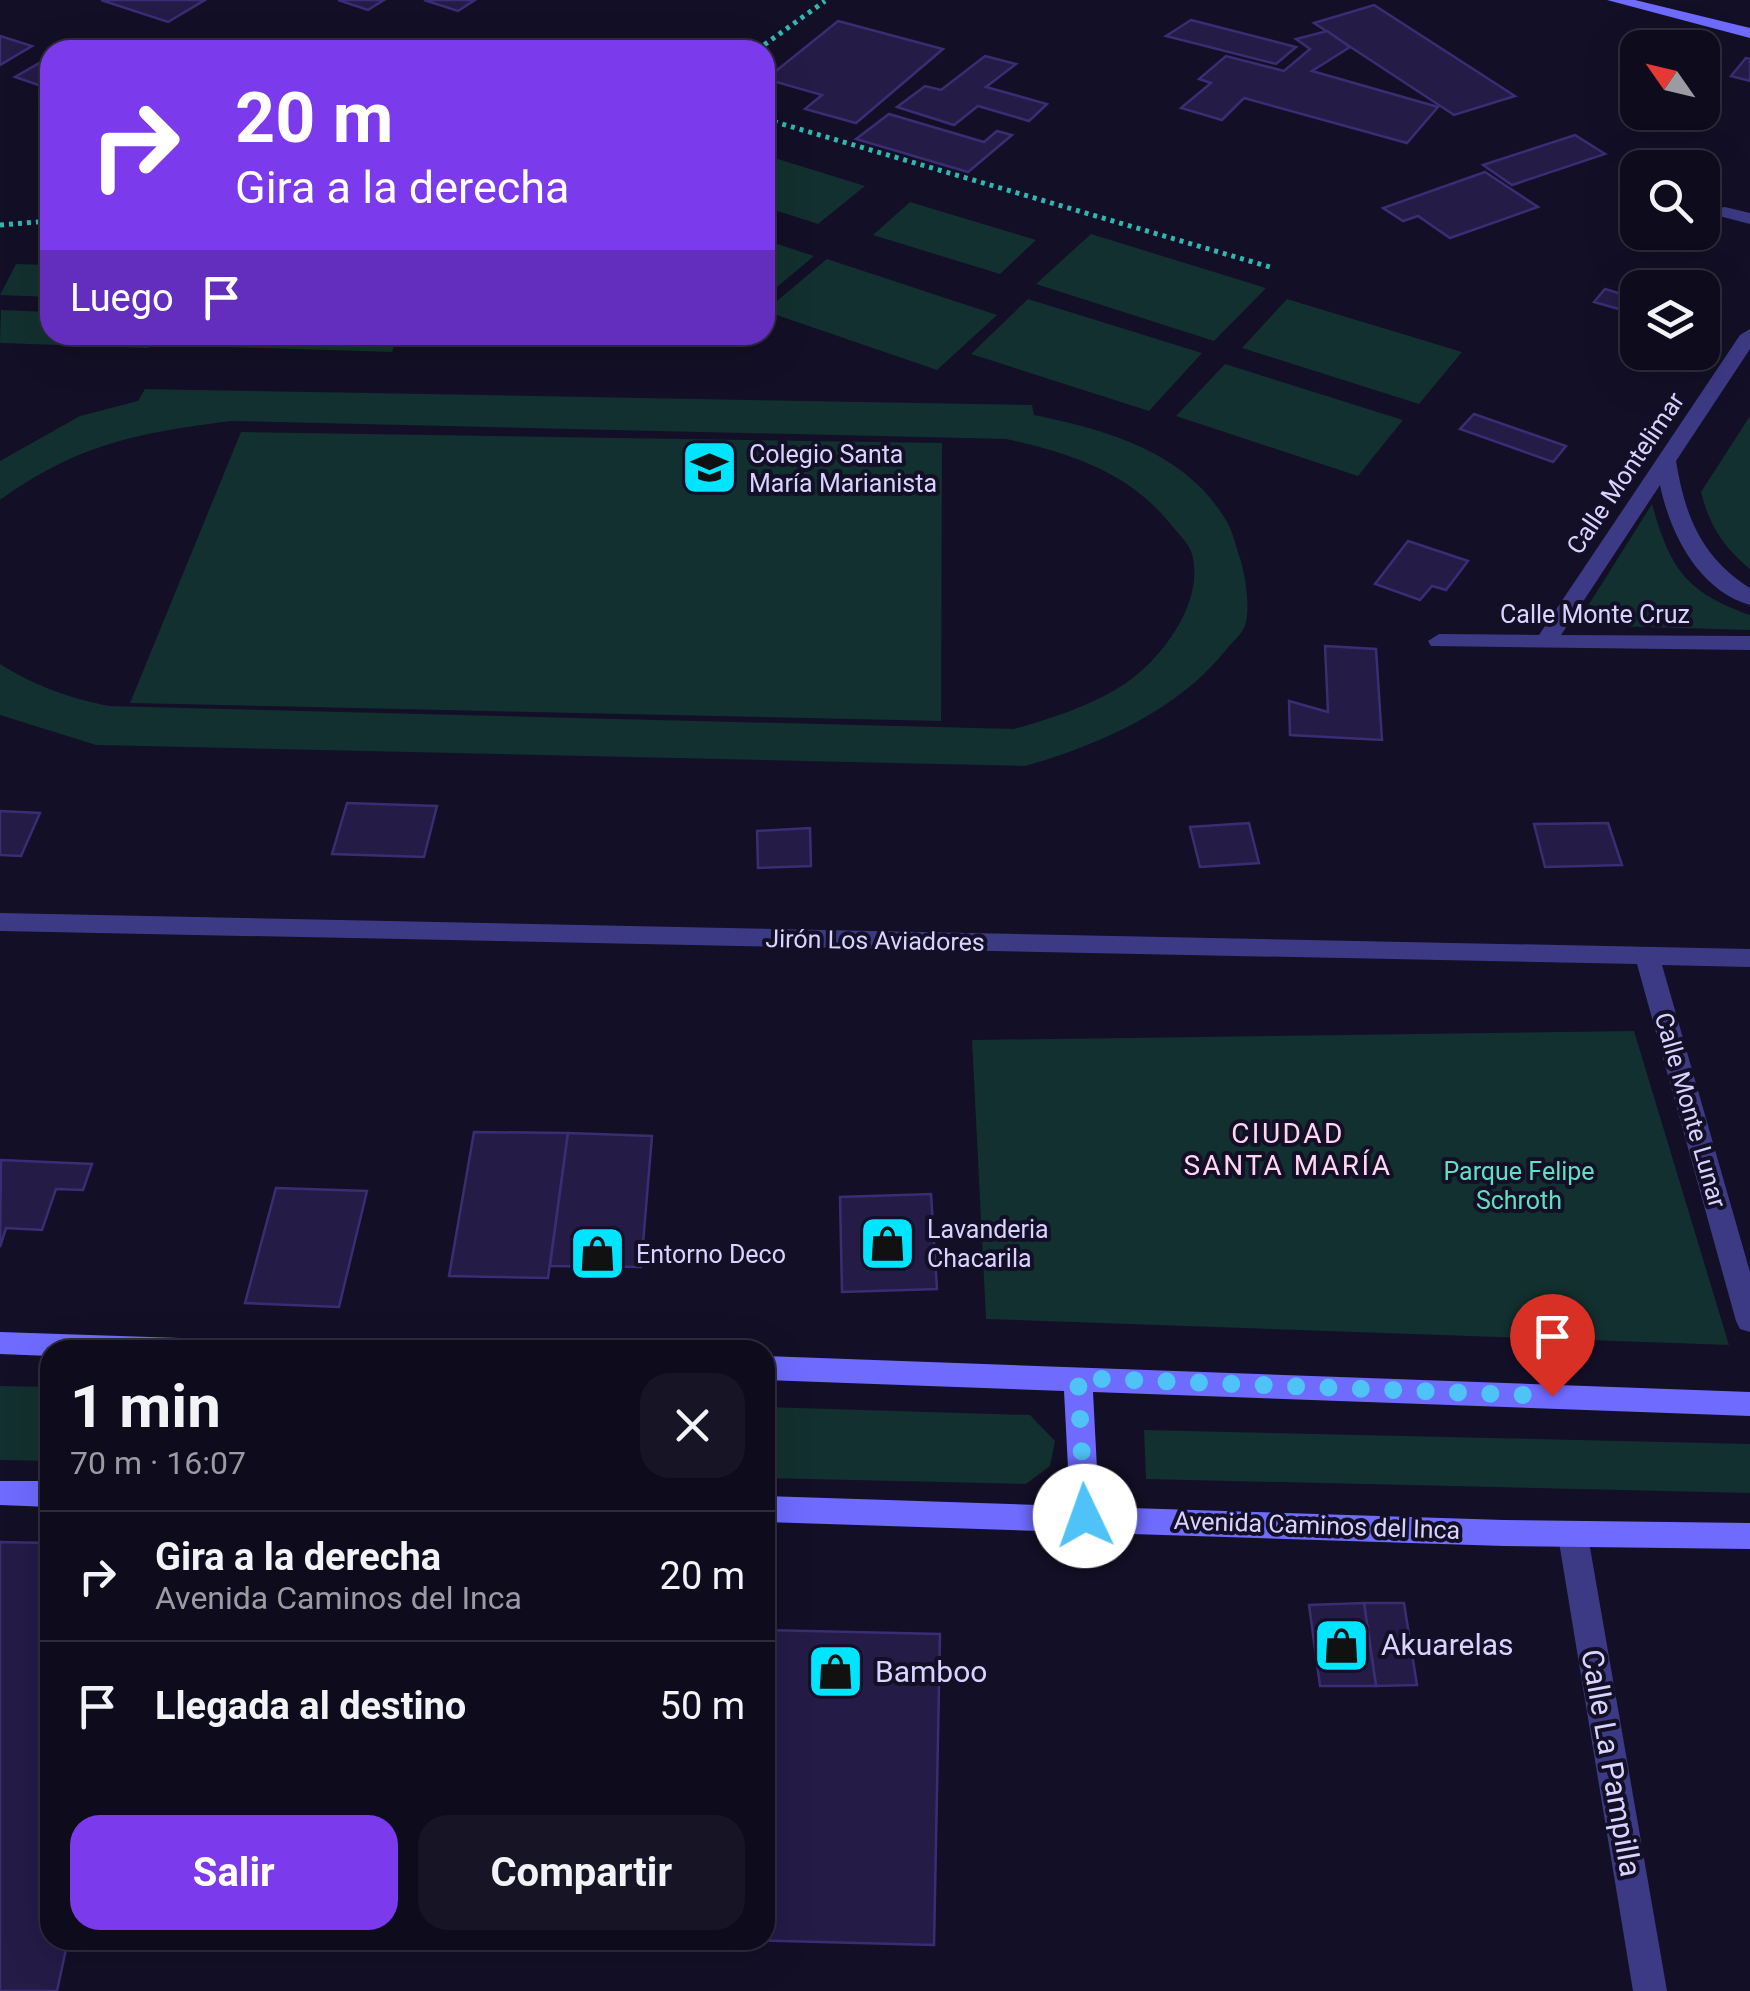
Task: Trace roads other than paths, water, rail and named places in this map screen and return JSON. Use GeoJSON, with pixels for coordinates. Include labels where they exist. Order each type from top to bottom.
{"type":"FeatureCollection","features":[{"type":"Feature","properties":{"kind":"main road"},"geometry":{"type":"LineString","coordinates":[[1615,0],[1750,33]]}},
{"type":"Feature","properties":{"kind":"main road"},"geometry":{"type":"LineString","coordinates":[[0,1343],[40,1344]]}},
{"type":"Feature","properties":{"kind":"main road"},"geometry":{"type":"LineString","coordinates":[[775,1368],[1750,1404]]}},
{"type":"Feature","properties":{"kind":"main road"},"geometry":{"type":"LineString","coordinates":[[1078,1378],[1085,1516]]}},
{"type":"Feature","properties":{"kind":"main road"},"geometry":{"type":"LineString","coordinates":[[0,1493],[40,1494]]}},
{"type":"Feature","properties":{"kind":"main road","name":"Avenida Caminos del Inca"},"geometry":{"type":"LineString","coordinates":[[775,1509],[1085,1516],[1573,1536],[1750,1536]]}},
{"type":"Feature","properties":{"kind":"street"},"geometry":{"type":"LineString","coordinates":[[1726,212],[1750,219]]}},
{"type":"Feature","properties":{"kind":"street","name":"Calle Montelimar"},"geometry":{"type":"LineString","coordinates":[[1546,641],[1750,335]]}},
{"type":"Feature","properties":{"kind":"street"},"geometry":{"type":"LineString","coordinates":[[1666,458],[1674,513],[1698,558],[1750,598]]}},
{"type":"Feature","properties":{"kind":"street","name":"Calle Monte Cruz"},"geometry":{"type":"LineString","coordinates":[[1440,640],[1750,643]]}},
{"type":"Feature","properties":{"kind":"street","name":"Jirón Los Aviadores"},"geometry":{"type":"LineString","coordinates":[[0,922],[1750,958]]}},
{"type":"Feature","properties":{"kind":"street","name":"Calle Monte Lunar"},"geometry":{"type":"LineString","coordinates":[[1648,956],[1750,1321]]}},
{"type":"Feature","properties":{"kind":"street","name":"Calle La Pampilla"},"geometry":{"type":"LineString","coordinates":[[1573,1536],[1650,1991]]}},
{"type":"Feature","properties":{"kind":"place","name":"Colegio Santa María Marianista"},"geometry":{"type":"Point","coordinates":[710,468]}},
{"type":"Feature","properties":{"kind":"place","name":"Lavanderia Chacarila"},"geometry":{"type":"Point","coordinates":[888,1243]}},
{"type":"Feature","properties":{"kind":"place","name":"Entorno Deco"},"geometry":{"type":"Point","coordinates":[597,1254]}},
{"type":"Feature","properties":{"kind":"place","name":"Akuarelas"},"geometry":{"type":"Point","coordinates":[1342,1645]}},
{"type":"Feature","properties":{"kind":"place","name":"Bamboo"},"geometry":{"type":"Point","coordinates":[836,1672]}},
{"type":"Feature","properties":{"kind":"district","name":"CIUDAD SANTA MARÍA"},"geometry":{"type":"Point","coordinates":[1288,1149]}},
{"type":"Feature","properties":{"kind":"park label","name":"Parque Felipe Schroth"},"geometry":{"type":"Point","coordinates":[1519,1186]}}]}
